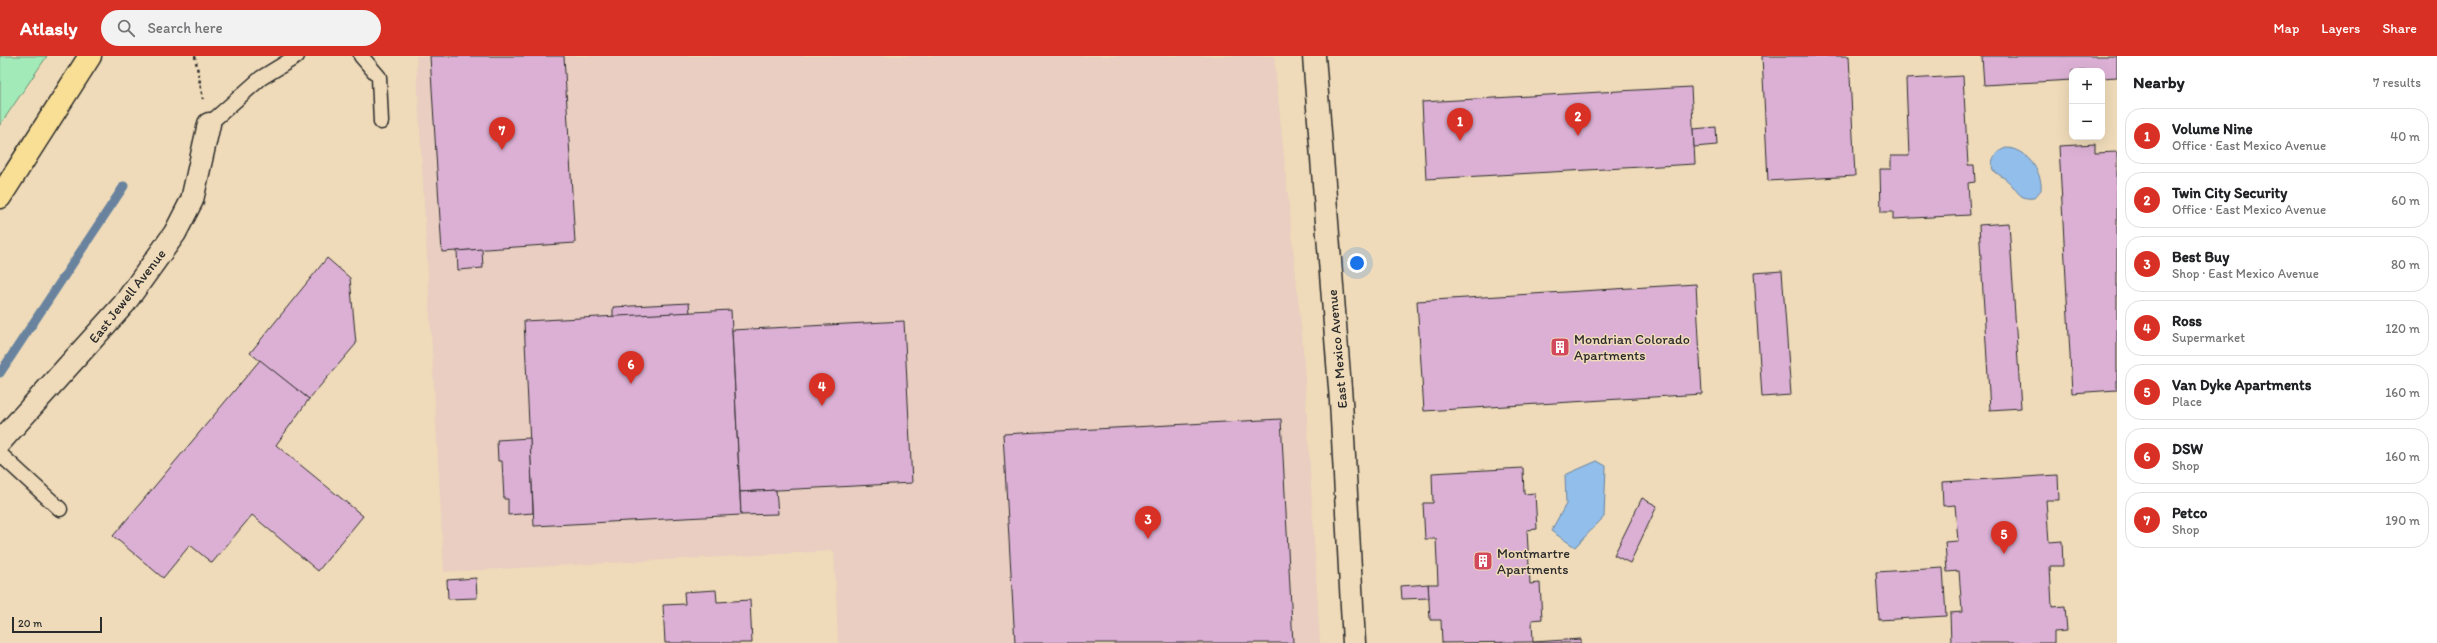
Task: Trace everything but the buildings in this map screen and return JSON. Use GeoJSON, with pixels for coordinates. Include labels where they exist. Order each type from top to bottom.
{"type":"FeatureCollection","features":[{"type":"Feature","properties":{"kind":"highway"},"geometry":{"type":"LineString","coordinates":[[0,197],[90,56]]}},
{"type":"Feature","properties":{"kind":"street","name":"East Mexico Avenue"},"geometry":{"type":"LineString","coordinates":[[1314,56],[1341,401],[1354,643]]}},
{"type":"Feature","properties":{"kind":"street","name":"East Jewell Avenue"},"geometry":{"type":"LineString","coordinates":[[0,442],[124,304],[175,233],[192,200],[209,124]]}},
{"type":"Feature","properties":{"kind":"lane"},"geometry":{"type":"LineString","coordinates":[[209,124],[261,78],[297,56]]}},
{"type":"Feature","properties":{"kind":"lane"},"geometry":{"type":"LineString","coordinates":[[361,56],[379,77],[381,122]]}},
{"type":"Feature","properties":{"kind":"lane"},"geometry":{"type":"LineString","coordinates":[[0,454],[60,509]]}},
{"type":"Feature","properties":{"kind":"path"},"geometry":{"type":"LineString","coordinates":[[195,56],[209,124]]}},
{"type":"Feature","properties":{"kind":"shaded area"},"geometry":{"type":"Polygon","coordinates":[[[416,56],[1274,56],[1303,346],[1320,643],[838,643],[834,551],[444,572],[416,56]]]}},
{"type":"Feature","properties":{"kind":"green space"},"geometry":{"type":"Polygon","coordinates":[[[0,56],[47,56],[0,125],[0,56]]]}},
{"type":"Feature","properties":{"kind":"water"},"geometry":{"type":"Polygon","coordinates":[[[2006,148],[2013,149],[2026,156],[2036,168],[2041,183],[2041,190],[2034,198],[2025,198],[2019,194],[2007,180],[1993,170],[1992,162],[1994,156],[2006,148]]]}},
{"type":"Feature","properties":{"kind":"water"},"geometry":{"type":"Polygon","coordinates":[[[1597,461],[1606,466],[1604,517],[1575,547],[1551,531],[1566,504],[1565,475],[1597,461]]]}},
{"type":"Feature","properties":{"kind":"waterway"},"geometry":{"type":"LineString","coordinates":[[0,373],[124,186]]}},
{"type":"Feature","properties":{"kind":"place","name":"Twin City Security"},"geometry":{"type":"Point","coordinates":[1578,136]}},
{"type":"Feature","properties":{"kind":"place","name":"Volume Nine"},"geometry":{"type":"Point","coordinates":[1460,141]}},
{"type":"Feature","properties":{"kind":"place","name":"Petco"},"geometry":{"type":"Point","coordinates":[502,150]}},
{"type":"Feature","properties":{"kind":"place","name":"Mondrian Colorado Apartments"},"geometry":{"type":"Point","coordinates":[1560,347]}},
{"type":"Feature","properties":{"kind":"place","name":"DSW"},"geometry":{"type":"Point","coordinates":[631,384]}},
{"type":"Feature","properties":{"kind":"place","name":"Ross"},"geometry":{"type":"Point","coordinates":[822,406]}},
{"type":"Feature","properties":{"kind":"place","name":"Best Buy"},"geometry":{"type":"Point","coordinates":[1148,539]}},
{"type":"Feature","properties":{"kind":"place","name":"Van Dyke Apartments"},"geometry":{"type":"Point","coordinates":[2004,554]}},
{"type":"Feature","properties":{"kind":"place","name":"Montmartre Apartments"},"geometry":{"type":"Point","coordinates":[1483,561]}}]}
